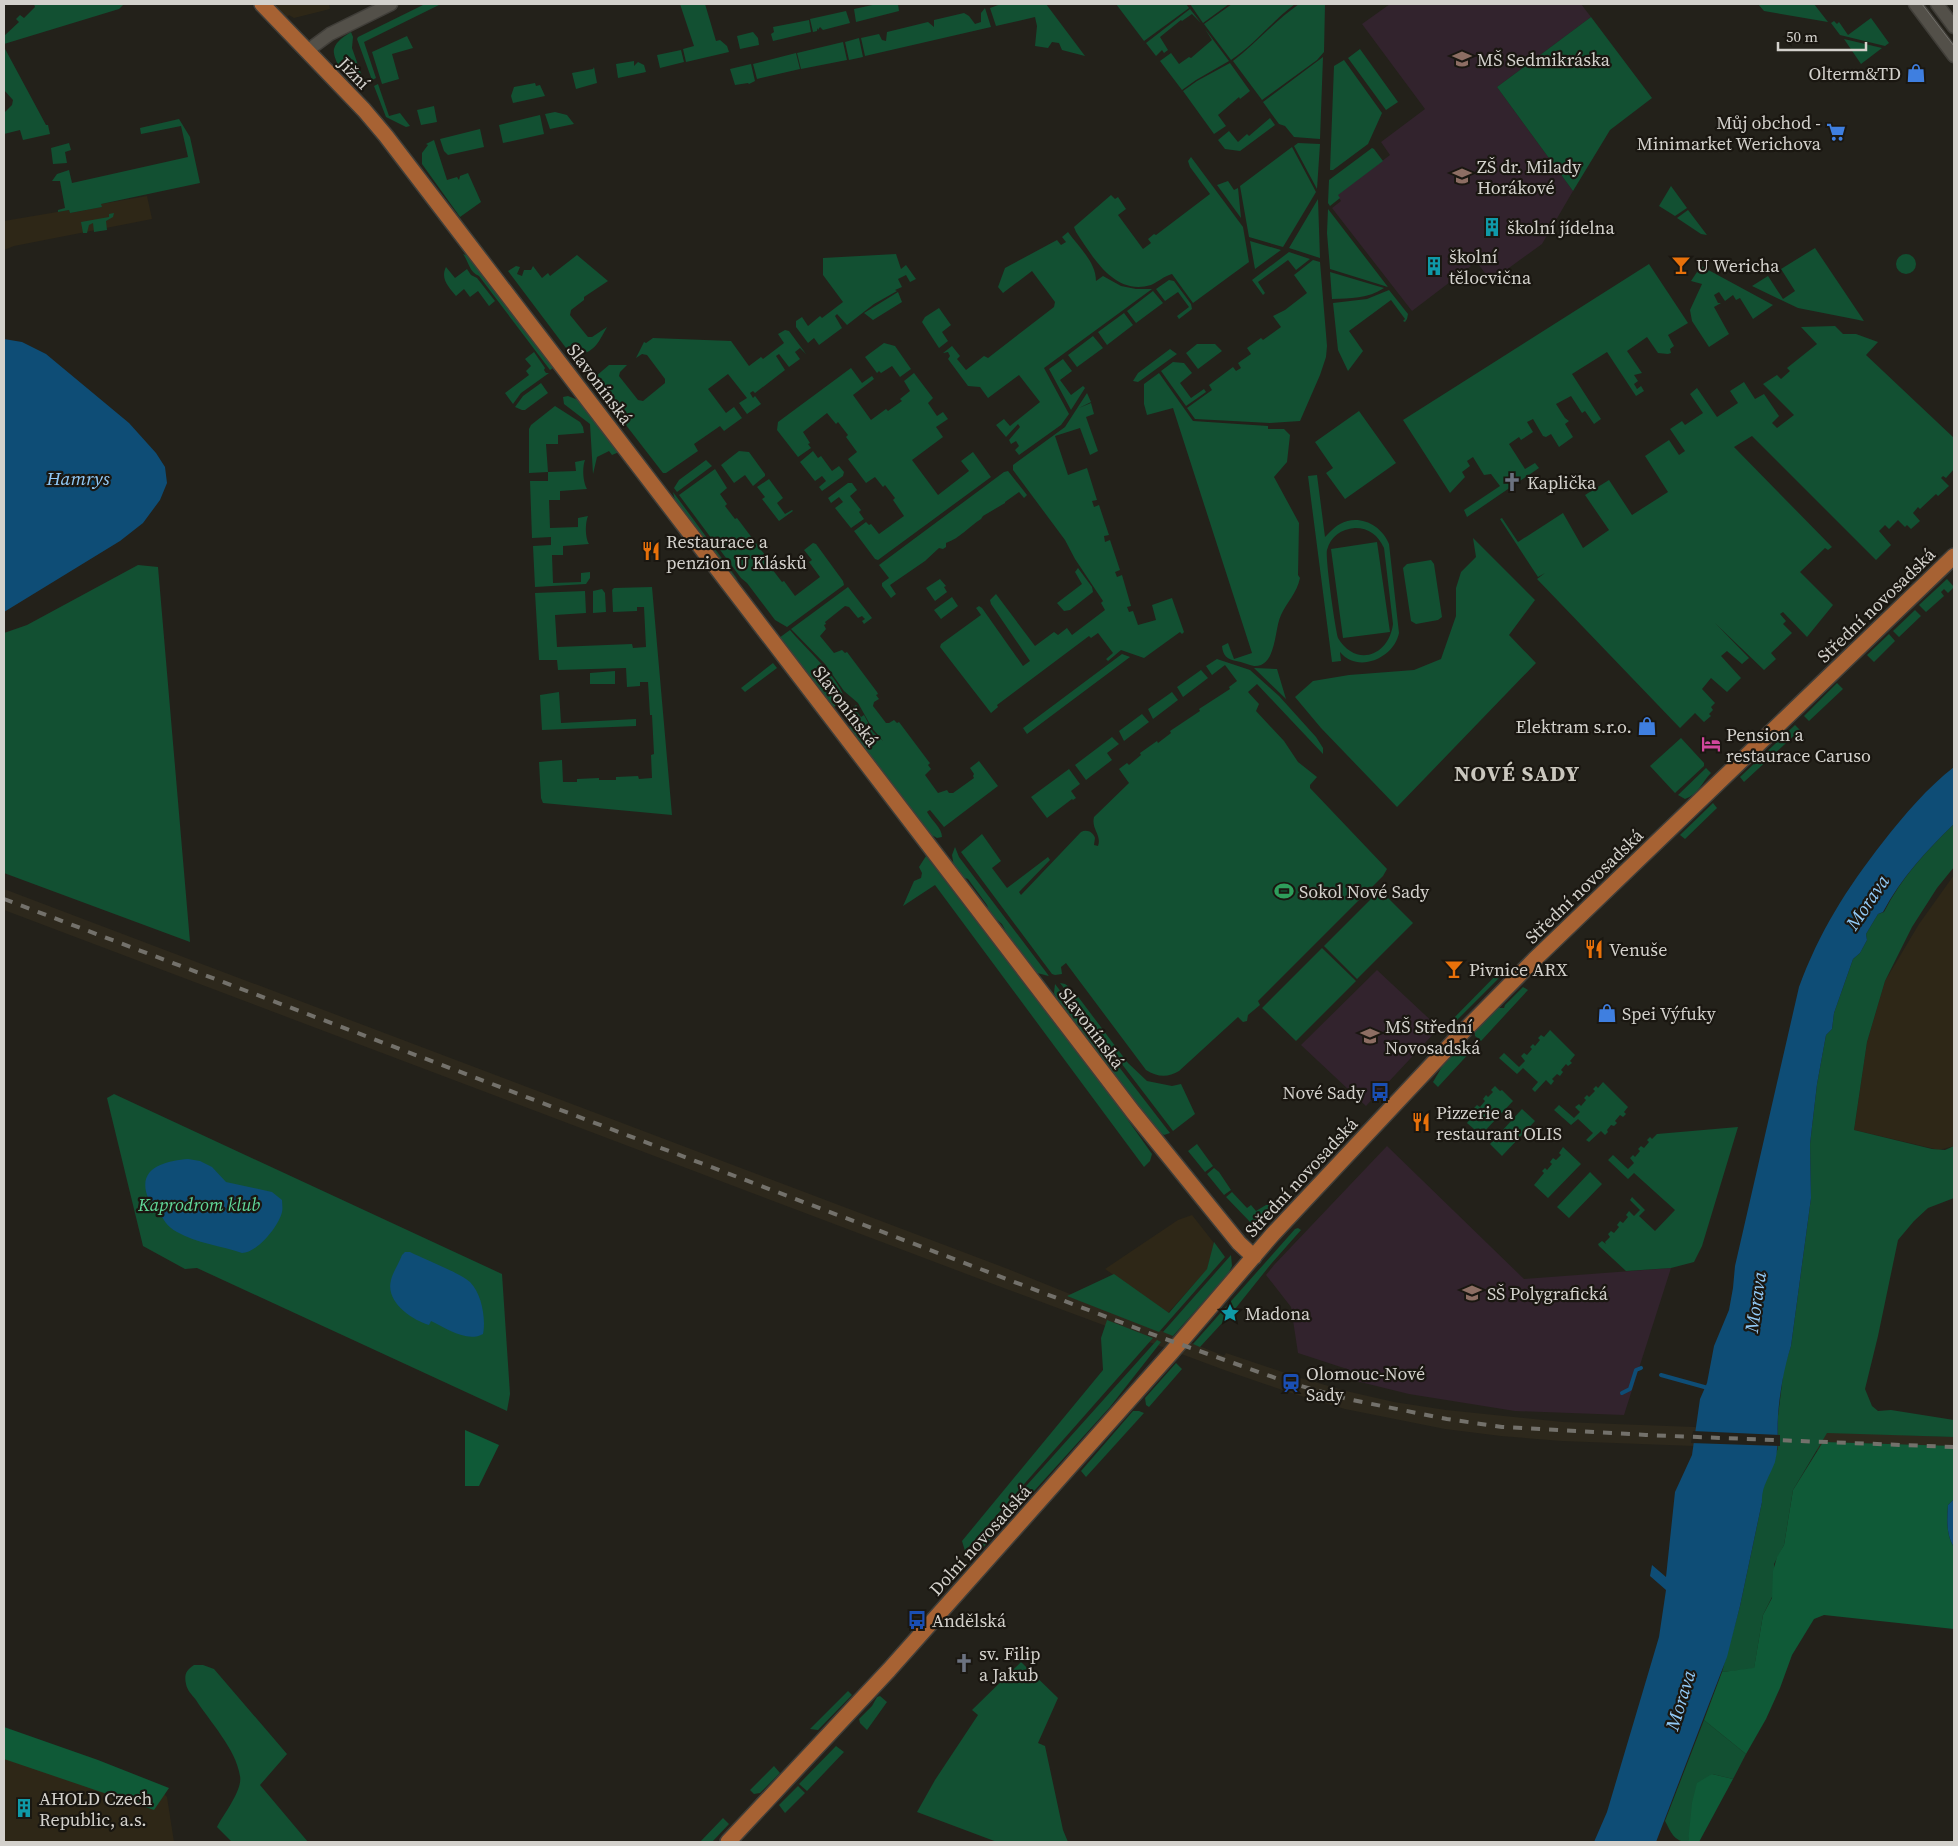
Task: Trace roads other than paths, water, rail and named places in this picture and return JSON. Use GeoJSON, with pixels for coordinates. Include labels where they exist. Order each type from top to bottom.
{"type":"FeatureCollection","features":[{"type":"Feature","properties":{"kind":"main road","name":"Jižní"},"geometry":{"type":"LineString","coordinates":[[262,4],[373,120],[414,172]]}},
{"type":"Feature","properties":{"kind":"main road","name":"Slavonínská"},"geometry":{"type":"LineString","coordinates":[[414,172],[1133,1112],[1235,1238],[1254,1257]]}},
{"type":"Feature","properties":{"kind":"main road","name":"Střední novosadská"},"geometry":{"type":"LineString","coordinates":[[1254,1257],[1291,1214],[1527,966],[1954,556]]}},
{"type":"Feature","properties":{"kind":"main road","name":"Dolní novosadská"},"geometry":{"type":"LineString","coordinates":[[728,1842],[889,1670],[1254,1257]]}},
{"type":"Feature","properties":{"kind":"street"},"geometry":{"type":"LineString","coordinates":[[307,51],[330,34],[391,4]]}},
{"type":"Feature","properties":{"kind":"street"},"geometry":{"type":"LineString","coordinates":[[1915,4],[1954,56]]}},
{"type":"Feature","properties":{"kind":"street"},"geometry":{"type":"LineString","coordinates":[[1936,4],[1954,27]]}},
{"type":"Feature","properties":{"kind":"water","name":"Hamrys"},"geometry":{"type":"Polygon","coordinates":[[[4,339],[22,342],[46,354],[129,423],[156,453],[165,467],[167,483],[160,500],[143,523],[120,541],[4,612],[4,339]]]}},
{"type":"Feature","properties":{"kind":"water","name":"Morava"},"geometry":{"type":"Polygon","coordinates":[[[1954,767],[1954,824],[1915,865],[1883,912],[1878,914],[1866,934],[1867,940],[1860,953],[1853,959],[1834,1013],[1832,1029],[1826,1035],[1817,1084],[1810,1144],[1811,1198],[1791,1346],[1784,1371],[1780,1397],[1776,1456],[1763,1491],[1740,1606],[1727,1657],[1656,1842],[1594,1842],[1607,1812],[1659,1637],[1666,1590],[1650,1576],[1652,1565],[1666,1577],[1675,1492],[1692,1455],[1700,1399],[1707,1383],[1714,1346],[1729,1310],[1735,1266],[1799,987],[1825,929],[1858,876],[1908,812],[1925,793],[1954,767]]]}},
{"type":"Feature","properties":{"kind":"water"},"geometry":{"type":"Polygon","coordinates":[[[188,1159],[200,1161],[212,1167],[226,1182],[272,1192],[282,1200],[282,1210],[277,1224],[254,1249],[242,1253],[192,1239],[167,1225],[158,1209],[148,1198],[145,1188],[146,1179],[155,1168],[163,1164],[188,1159]]]}},
{"type":"Feature","properties":{"kind":"water"},"geometry":{"type":"Polygon","coordinates":[[[405,1252],[410,1252],[442,1266],[470,1282],[478,1293],[482,1307],[483,1334],[470,1337],[463,1336],[431,1321],[429,1325],[422,1323],[401,1309],[392,1296],[390,1288],[393,1274],[405,1252]]]}},
{"type":"Feature","properties":{"kind":"water"},"geometry":{"type":"Polygon","coordinates":[[[1954,1499],[1954,1547],[1948,1532],[1947,1521],[1948,1505],[1954,1499]]]}},
{"type":"Feature","properties":{"kind":"waterway"},"geometry":{"type":"LineString","coordinates":[[1622,1393],[1630,1389],[1636,1370],[1641,1368]]}},
{"type":"Feature","properties":{"kind":"waterway"},"geometry":{"type":"LineString","coordinates":[[1661,1375],[1708,1388]]}},
{"type":"Feature","properties":{"kind":"tram line"},"geometry":{"type":"LineString","coordinates":[[1922,4],[1954,46]]}},
{"type":"Feature","properties":{"kind":"railway"},"geometry":{"type":"LineString","coordinates":[[4,899],[1157,1336],[1287,1382],[1347,1399],[1447,1419],[1502,1427],[1646,1435],[1954,1447]]}},
{"type":"Feature","properties":{"kind":"place","name":"MŠ Sedmikráska"},"geometry":{"type":"Point","coordinates":[1462,59]}},
{"type":"Feature","properties":{"kind":"place","name":"Olterm&TD"},"geometry":{"type":"Point","coordinates":[1916,73]}},
{"type":"Feature","properties":{"kind":"place","name":"Můj obchod - Minimarket Werichova"},"geometry":{"type":"Point","coordinates":[1836,132]}},
{"type":"Feature","properties":{"kind":"place","name":"ZŠ dr. Milady Horákové"},"geometry":{"type":"Point","coordinates":[1462,176]}},
{"type":"Feature","properties":{"kind":"place","name":"školní jídelna"},"geometry":{"type":"Point","coordinates":[1492,227]}},
{"type":"Feature","properties":{"kind":"place","name":"U Wericha"},"geometry":{"type":"Point","coordinates":[1681,265]}},
{"type":"Feature","properties":{"kind":"place","name":"školní tělocvična"},"geometry":{"type":"Point","coordinates":[1434,266]}},
{"type":"Feature","properties":{"kind":"place","name":"Kaplička"},"geometry":{"type":"Point","coordinates":[1512,482]}},
{"type":"Feature","properties":{"kind":"place","name":"Restaurace a penzion U Klásků"},"geometry":{"type":"Point","coordinates":[651,551]}},
{"type":"Feature","properties":{"kind":"place","name":"Elektram s.r.o."},"geometry":{"type":"Point","coordinates":[1647,726]}},
{"type":"Feature","properties":{"kind":"place","name":"Pension a restaurace Caruso"},"geometry":{"type":"Point","coordinates":[1711,744]}},
{"type":"Feature","properties":{"kind":"place","name":"Sokol Nové Sady"},"geometry":{"type":"Point","coordinates":[1284,891]}},
{"type":"Feature","properties":{"kind":"place","name":"Venuše"},"geometry":{"type":"Point","coordinates":[1594,949]}},
{"type":"Feature","properties":{"kind":"place","name":"Pivnice ARX"},"geometry":{"type":"Point","coordinates":[1454,969]}},
{"type":"Feature","properties":{"kind":"place","name":"Spei Výfuky"},"geometry":{"type":"Point","coordinates":[1607,1013]}},
{"type":"Feature","properties":{"kind":"place","name":"MŠ Střední Novosadská"},"geometry":{"type":"Point","coordinates":[1370,1036]}},
{"type":"Feature","properties":{"kind":"place","name":"Nové Sady"},"geometry":{"type":"Point","coordinates":[1380,1092]}},
{"type":"Feature","properties":{"kind":"place","name":"Pizzerie a restaurant OLIS"},"geometry":{"type":"Point","coordinates":[1421,1122]}},
{"type":"Feature","properties":{"kind":"place","name":"SŠ Polygrafická"},"geometry":{"type":"Point","coordinates":[1472,1293]}},
{"type":"Feature","properties":{"kind":"place","name":"Madona"},"geometry":{"type":"Point","coordinates":[1230,1313]}},
{"type":"Feature","properties":{"kind":"place","name":"Olomouc-Nové Sady"},"geometry":{"type":"Point","coordinates":[1291,1383]}},
{"type":"Feature","properties":{"kind":"place","name":"Andělská"},"geometry":{"type":"Point","coordinates":[917,1620]}},
{"type":"Feature","properties":{"kind":"place","name":"sv. Filip a Jakub"},"geometry":{"type":"Point","coordinates":[964,1663]}},
{"type":"Feature","properties":{"kind":"place","name":"AHOLD Czech Republic, a.s."},"geometry":{"type":"Point","coordinates":[24,1808]}},
{"type":"Feature","properties":{"kind":"district","name":"NOVÉ SADY"},"geometry":{"type":"Point","coordinates":[1517,773]}},
{"type":"Feature","properties":{"kind":"park label","name":"Kaprodrom klub"},"geometry":{"type":"Point","coordinates":[199,1204]}}]}
